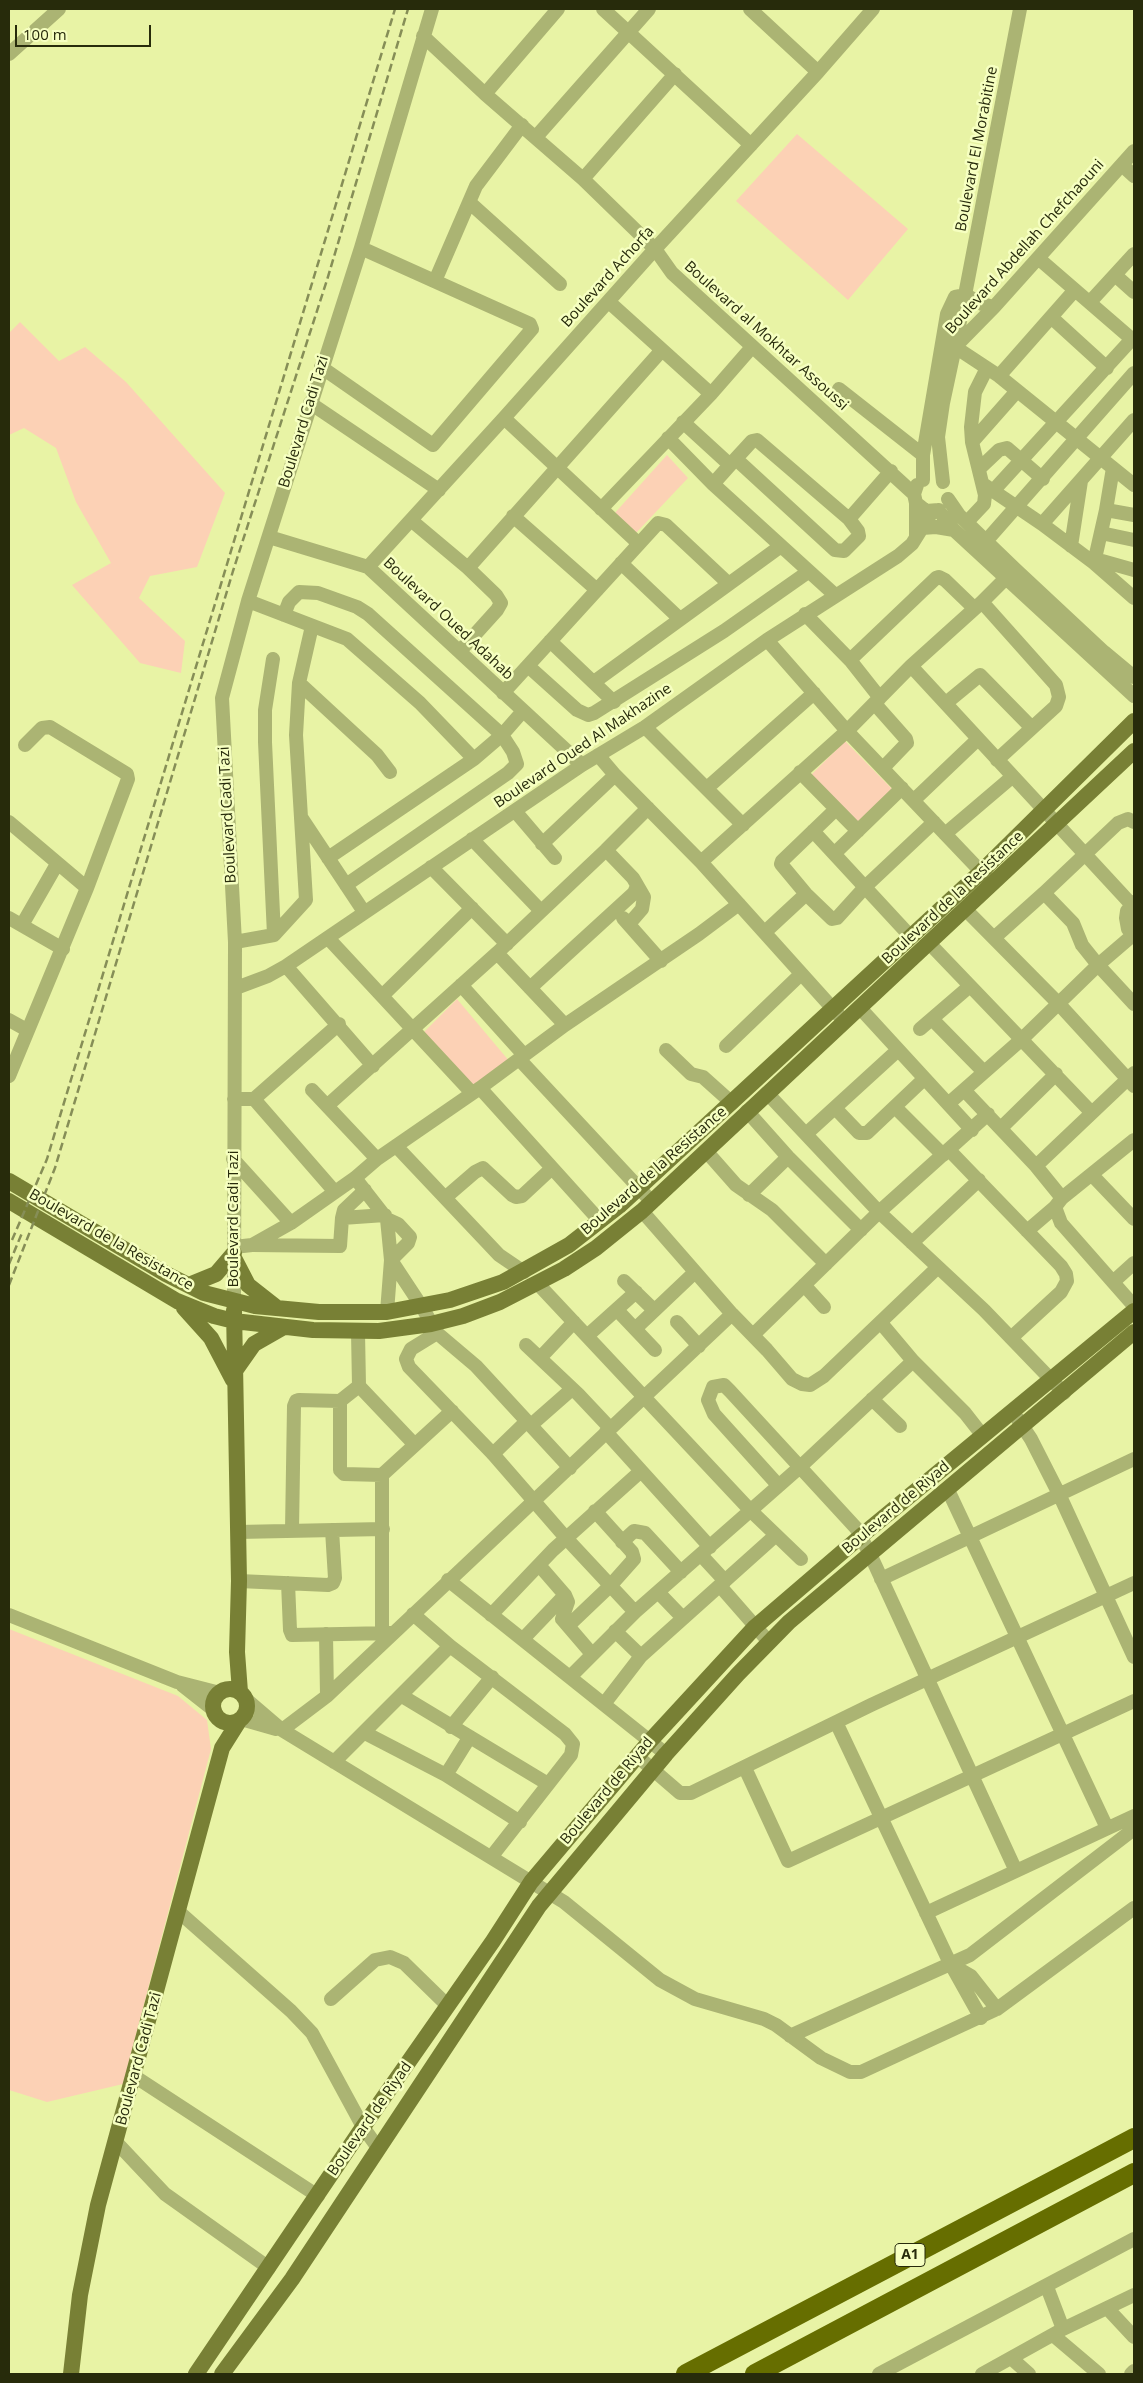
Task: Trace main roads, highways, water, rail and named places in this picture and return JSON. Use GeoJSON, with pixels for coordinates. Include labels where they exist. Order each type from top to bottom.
{"type":"FeatureCollection","features":[{"type":"Feature","properties":{"kind":"highway","name":"A1"},"geometry":{"type":"LineString","coordinates":[[686,2374],[1134,2138]]}},
{"type":"Feature","properties":{"kind":"highway","name":"A1"},"geometry":{"type":"LineString","coordinates":[[755,2374],[1134,2173]]}},
{"type":"Feature","properties":{"kind":"main road","name":"Boulevard de la Resistance"},"geometry":{"type":"LineString","coordinates":[[9,1181],[166,1274],[204,1293],[234,1301],[278,1308],[354,1314],[422,1307],[484,1290],[524,1272],[569,1245],[600,1222],[732,1103],[839,1016],[860,1008],[965,909],[987,878],[1044,811],[1134,721]]}},
{"type":"Feature","properties":{"kind":"main road","name":"Boulevard de la Resistance"},"geometry":{"type":"LineString","coordinates":[[9,1201],[177,1301],[214,1316],[234,1321],[283,1328],[358,1332],[434,1328],[500,1302],[538,1284],[596,1248],[647,1206],[767,1093],[911,937],[1056,824],[1134,751]]}},
{"type":"Feature","properties":{"kind":"main road"},"geometry":{"type":"LineString","coordinates":[[189,1286],[216,1274],[234,1253],[248,1286],[278,1308]]}},
{"type":"Feature","properties":{"kind":"main road"},"geometry":{"type":"LineString","coordinates":[[177,1301],[211,1338],[235,1378],[254,1344],[283,1328]]}},
{"type":"Feature","properties":{"kind":"main road","name":"Boulevard Cadi Tazi"},"geometry":{"type":"LineString","coordinates":[[234,1301],[239,1581],[237,1652],[243,1696]]}},
{"type":"Feature","properties":{"kind":"main road","name":"Boulevard de Riyad"},"geometry":{"type":"LineString","coordinates":[[196,2374],[363,2127],[493,1941],[531,1882],[650,1741],[755,1627],[1012,1410],[1134,1312]]}},
{"type":"Feature","properties":{"kind":"main road","name":"Boulevard de Riyad"},"geometry":{"type":"LineString","coordinates":[[222,2374],[292,2279],[549,1893],[666,1754],[769,1642],[790,1622],[1064,1393],[1134,1332]]}},
{"type":"Feature","properties":{"kind":"main road","name":"Boulevard Cadi Tazi"},"geometry":{"type":"LineString","coordinates":[[221,1692],[237,1652]]}},
{"type":"Feature","properties":{"kind":"main road"},"geometry":{"type":"LineString","coordinates":[[231,1689],[243,1696],[245,1714],[240,1720],[228,1722],[216,1714],[214,1702],[221,1692],[231,1689]]}},
{"type":"Feature","properties":{"kind":"main road","name":"Boulevard Cadi Tazi"},"geometry":{"type":"LineString","coordinates":[[216,1714],[222,1748]]}},
{"type":"Feature","properties":{"kind":"main road","name":"Boulevard Cadi Tazi"},"geometry":{"type":"LineString","coordinates":[[71,2374],[80,2295],[98,2205],[222,1748],[240,1720]]}},
{"type":"Feature","properties":{"kind":"railway"},"geometry":{"type":"LineString","coordinates":[[12,1240],[47,1159],[395,9]]}},
{"type":"Feature","properties":{"kind":"railway"},"geometry":{"type":"LineString","coordinates":[[9,1285],[55,1168],[233,571],[327,280],[408,9]]}},
{"type":"Feature","properties":{"kind":"railway"},"geometry":{"type":"LineString","coordinates":[[9,1264],[22,1233]]}}]}
